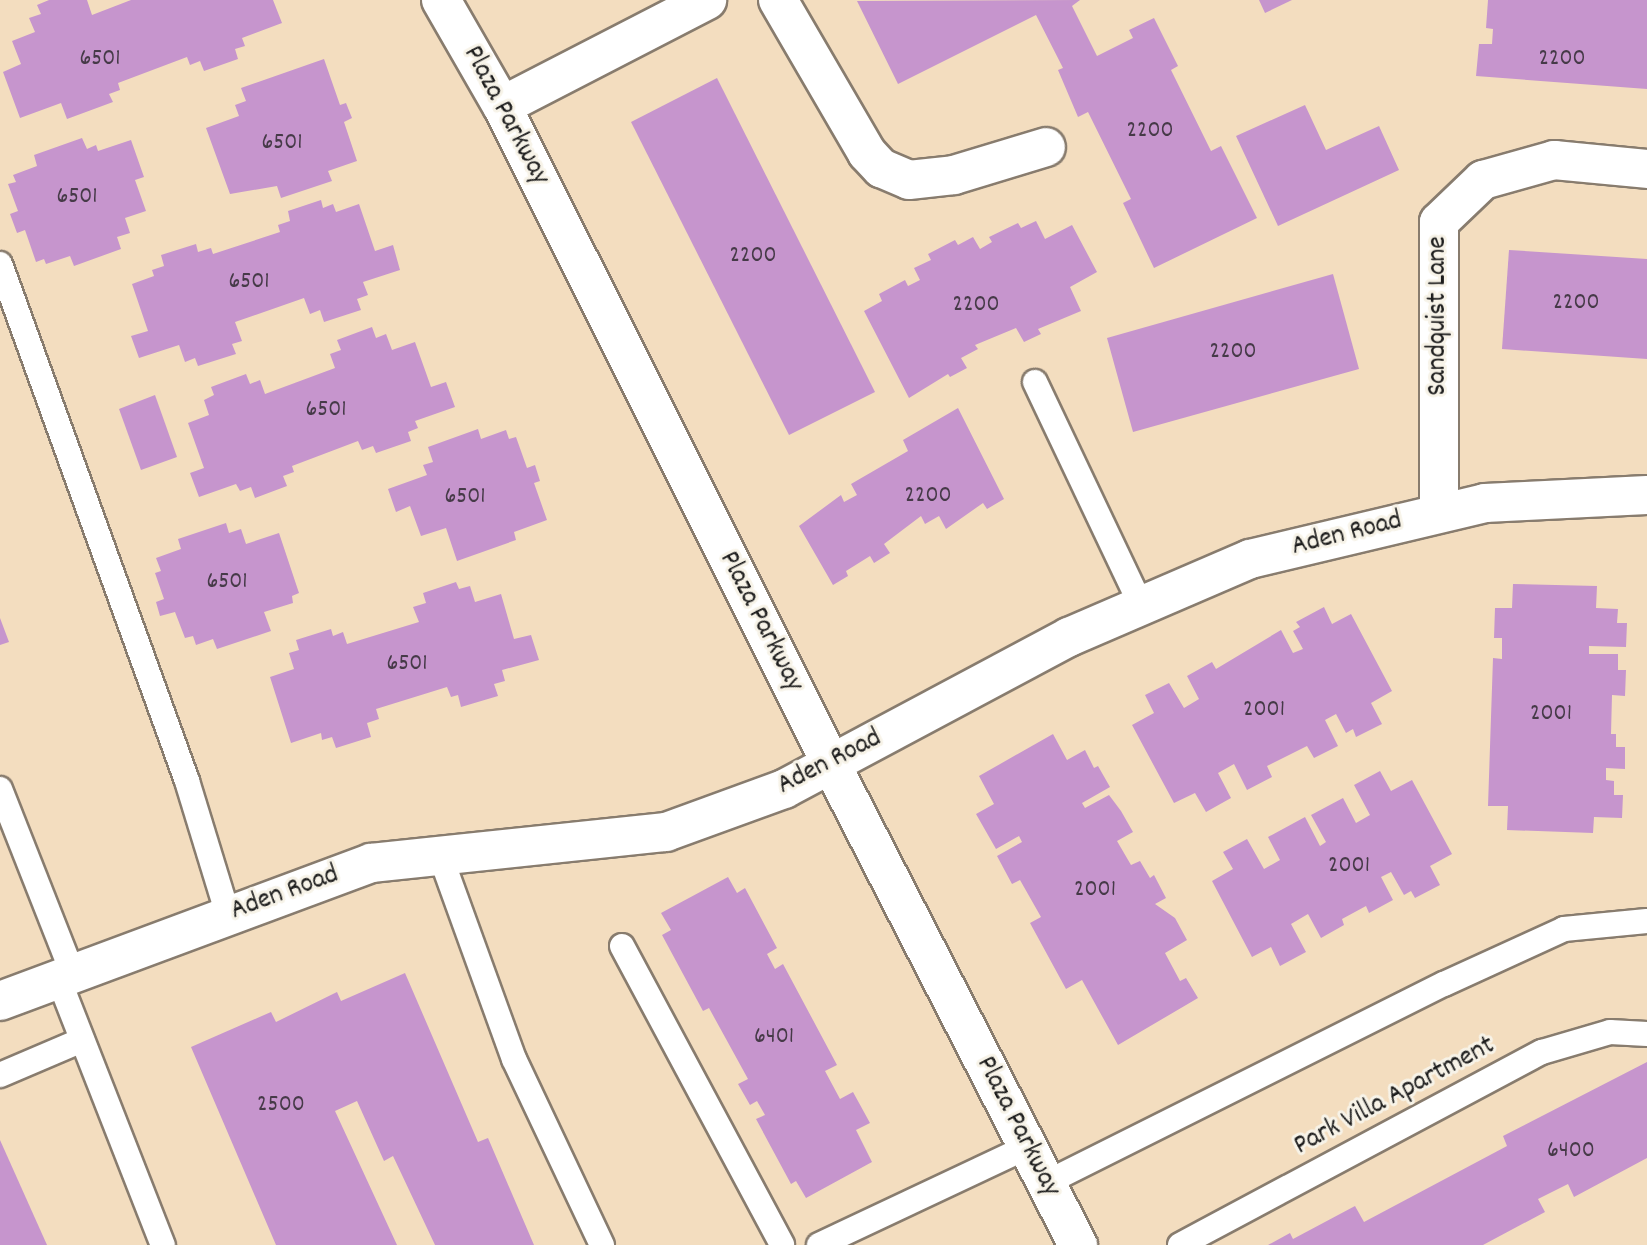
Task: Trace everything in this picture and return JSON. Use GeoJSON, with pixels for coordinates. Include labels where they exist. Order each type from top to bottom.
{"type":"FeatureCollection","features":[{"type":"Feature","properties":{"kind":"street","name":"Plaza Parkway"},"geometry":{"type":"LineString","coordinates":[[441,0],[502,106],[831,764],[1078,1245]]}},
{"type":"Feature","properties":{"kind":"street"},"geometry":{"type":"LineString","coordinates":[[502,106],[707,0]]}},
{"type":"Feature","properties":{"kind":"street"},"geometry":{"type":"LineString","coordinates":[[778,0],[867,153],[881,168],[909,180],[954,175],[1046,147]]}},
{"type":"Feature","properties":{"kind":"street","name":"Sandquist Lane"},"geometry":{"type":"LineString","coordinates":[[1438,511],[1439,222],[1483,180],[1554,160],[1647,169]]}},
{"type":"Feature","properties":{"kind":"street","name":"Aden Road"},"geometry":{"type":"LineString","coordinates":[[0,1001],[371,863],[439,852],[603,841],[666,832],[784,789],[1069,637],[1250,559],[1438,511],[1485,502],[1647,495]]}},
{"type":"Feature","properties":{"kind":"lane"},"geometry":{"type":"LineString","coordinates":[[0,264],[187,781],[228,915]]}},
{"type":"Feature","properties":{"kind":"lane"},"geometry":{"type":"LineString","coordinates":[[1035,382],[1141,605]]}},
{"type":"Feature","properties":{"kind":"lane"},"geometry":{"type":"LineString","coordinates":[[0,789],[66,977],[82,1040],[163,1245]]}},
{"type":"Feature","properties":{"kind":"lane"},"geometry":{"type":"LineString","coordinates":[[439,852],[514,1059],[602,1245]]}},
{"type":"Feature","properties":{"kind":"lane"},"geometry":{"type":"LineString","coordinates":[[1046,1183],[1564,929],[1647,921]]}},
{"type":"Feature","properties":{"kind":"lane"},"geometry":{"type":"LineString","coordinates":[[621,946],[782,1245]]}},
{"type":"Feature","properties":{"kind":"lane","name":"Park Villa Apartment"},"geometry":{"type":"LineString","coordinates":[[1180,1245],[1542,1052],[1610,1032],[1647,1034]]}},
{"type":"Feature","properties":{"kind":"lane"},"geometry":{"type":"LineString","coordinates":[[0,1075],[82,1040]]}},
{"type":"Feature","properties":{"kind":"lane"},"geometry":{"type":"LineString","coordinates":[[819,1245],[1027,1147]]}},
{"type":"Feature","properties":{"kind":"building"},"geometry":{"type":"Polygon","coordinates":[[[49,0],[87,0],[92,15],[131,0],[273,0],[282,23],[242,38],[245,46],[235,49],[238,59],[204,71],[200,61],[190,65],[187,57],[118,83],[120,90],[109,94],[113,102],[67,119],[61,103],[20,118],[3,72],[21,64],[12,41],[35,32],[29,18],[41,14],[37,5],[49,0]]]}},
{"type":"Feature","properties":{"kind":"building"},"geometry":{"type":"Polygon","coordinates":[[[1080,0],[1072,6],[1097,56],[1133,38],[1129,30],[1154,18],[1178,66],[1171,70],[1211,151],[1221,146],[1257,218],[1154,268],[1123,203],[1131,199],[1088,112],[1078,117],[1058,70],[1063,68],[1036,15],[898,84],[857,1],[1080,0]]]}},
{"type":"Feature","properties":{"kind":"building"},"geometry":{"type":"Polygon","coordinates":[[[1259,0],[1292,0],[1265,13],[1259,0]]]}},
{"type":"Feature","properties":{"kind":"building"},"geometry":{"type":"Polygon","coordinates":[[[1488,0],[1647,0],[1647,89],[1476,76],[1479,44],[1492,44],[1493,29],[1486,28],[1488,0]]]}},
{"type":"Feature","properties":{"kind":"building"},"geometry":{"type":"Polygon","coordinates":[[[324,59],[340,105],[346,103],[352,118],[344,122],[357,161],[328,171],[332,181],[281,198],[277,186],[230,194],[206,128],[239,116],[235,105],[246,101],[241,88],[324,59]]]}},
{"type":"Feature","properties":{"kind":"building"},"geometry":{"type":"Polygon","coordinates":[[[717,78],[875,392],[789,435],[631,122],[717,78]]]}},
{"type":"Feature","properties":{"kind":"building"},"geometry":{"type":"Polygon","coordinates":[[[1305,105],[1326,150],[1379,126],[1399,170],[1278,226],[1236,136],[1305,105]]]}},
{"type":"Feature","properties":{"kind":"building"},"geometry":{"type":"Polygon","coordinates":[[[82,138],[87,149],[96,145],[98,151],[131,140],[144,177],[135,180],[146,211],[125,218],[130,233],[117,237],[121,249],[74,266],[70,256],[46,264],[44,259],[36,262],[25,230],[17,233],[10,214],[18,211],[8,184],[16,182],[13,175],[37,166],[34,155],[82,138]]]}},
{"type":"Feature","properties":{"kind":"building"},"geometry":{"type":"Polygon","coordinates":[[[321,200],[323,208],[333,204],[336,212],[359,204],[375,251],[393,245],[400,270],[363,282],[368,295],[357,299],[361,310],[324,322],[320,310],[310,314],[304,298],[235,322],[242,341],[232,344],[236,354],[198,366],[195,358],[185,362],[179,345],[139,358],[131,336],[148,331],[132,284],[154,276],[152,270],[164,266],[161,255],[196,244],[198,252],[211,248],[213,254],[280,232],[278,225],[290,221],[288,211],[321,200]]]}},
{"type":"Feature","properties":{"kind":"building"},"geometry":{"type":"Polygon","coordinates":[[[1036,221],[1045,239],[1072,225],[1097,272],[1070,287],[1081,311],[1038,329],[1041,334],[1024,342],[1016,328],[975,345],[978,349],[961,358],[967,368],[950,377],[948,374],[909,398],[864,311],[882,301],[879,294],[905,280],[908,286],[920,280],[914,268],[931,260],[928,254],[955,240],[958,245],[973,237],[980,249],[992,242],[989,237],[1018,223],[1021,228],[1036,221]]]}},
{"type":"Feature","properties":{"kind":"building"},"geometry":{"type":"Polygon","coordinates":[[[1509,250],[1647,259],[1647,359],[1502,349],[1509,250]]]}},
{"type":"Feature","properties":{"kind":"building"},"geometry":{"type":"Polygon","coordinates":[[[1333,274],[1359,369],[1133,432],[1107,338],[1333,274]]]}},
{"type":"Feature","properties":{"kind":"building"},"geometry":{"type":"Polygon","coordinates":[[[372,327],[376,338],[386,334],[392,350],[415,342],[431,387],[446,382],[455,407],[415,421],[418,428],[408,432],[411,441],[376,453],[373,446],[362,450],[358,441],[292,466],[294,472],[283,476],[287,486],[255,498],[251,487],[240,491],[236,484],[199,497],[190,473],[204,468],[188,423],[209,415],[204,400],[214,395],[211,387],[246,374],[250,384],[260,380],[265,394],[335,368],[330,354],[341,350],[337,340],[372,327]]]}},
{"type":"Feature","properties":{"kind":"building"},"geometry":{"type":"Polygon","coordinates":[[[155,395],[177,457],[141,470],[119,409],[155,395]]]}},
{"type":"Feature","properties":{"kind":"building"},"geometry":{"type":"Polygon","coordinates":[[[958,408],[1004,499],[987,509],[983,503],[946,529],[939,516],[925,524],[921,516],[884,544],[890,553],[874,563],[870,556],[846,571],[848,576],[833,585],[799,526],[841,495],[844,502],[857,495],[851,484],[908,451],[903,440],[958,408]]]}},
{"type":"Feature","properties":{"kind":"building"},"geometry":{"type":"Polygon","coordinates":[[[478,429],[481,439],[506,430],[509,439],[516,437],[527,468],[535,465],[540,481],[534,483],[547,520],[514,532],[516,540],[457,561],[446,528],[421,536],[410,506],[396,512],[388,489],[427,475],[423,465],[433,462],[428,447],[478,429]]]}},
{"type":"Feature","properties":{"kind":"building"},"geometry":{"type":"Polygon","coordinates":[[[226,523],[229,533],[241,529],[246,544],[279,533],[299,593],[292,596],[293,603],[264,612],[271,631],[217,649],[213,639],[196,645],[193,636],[185,638],[175,612],[160,616],[156,602],[164,599],[155,573],[161,571],[156,558],[181,549],[178,539],[226,523]]]}},
{"type":"Feature","properties":{"kind":"building"},"geometry":{"type":"Polygon","coordinates":[[[456,582],[459,589],[470,586],[475,602],[501,594],[514,639],[531,635],[539,660],[502,670],[505,681],[494,684],[498,696],[461,707],[458,695],[451,697],[447,687],[376,709],[379,719],[367,723],[371,737],[336,748],[332,737],[322,740],[321,733],[291,743],[270,677],[294,669],[289,653],[299,650],[296,640],[331,629],[333,636],[343,632],[347,644],[419,622],[413,607],[426,603],[423,593],[456,582]]]}},
{"type":"Feature","properties":{"kind":"building"},"geometry":{"type":"Polygon","coordinates":[[[1513,584],[1597,586],[1596,608],[1618,609],[1617,623],[1627,623],[1626,647],[1589,646],[1589,654],[1618,654],[1618,670],[1626,670],[1625,696],[1612,695],[1611,734],[1616,734],[1616,747],[1625,747],[1625,769],[1606,768],[1606,780],[1614,781],[1614,795],[1623,795],[1622,818],[1594,817],[1593,833],[1507,830],[1508,806],[1488,806],[1493,658],[1502,659],[1502,638],[1494,638],[1495,608],[1512,608],[1513,584]]]}},
{"type":"Feature","properties":{"kind":"building"},"geometry":{"type":"Polygon","coordinates":[[[1324,607],[1332,624],[1351,614],[1392,691],[1371,703],[1382,724],[1356,737],[1353,729],[1346,733],[1336,714],[1325,720],[1338,746],[1314,758],[1307,746],[1267,766],[1272,777],[1247,790],[1234,764],[1218,773],[1231,798],[1206,812],[1195,793],[1174,803],[1132,725],[1154,713],[1145,695],[1169,683],[1184,708],[1199,699],[1187,676],[1212,662],[1216,669],[1281,630],[1293,653],[1303,649],[1293,631],[1300,627],[1296,622],[1324,607]]]}},
{"type":"Feature","properties":{"kind":"building"},"geometry":{"type":"Polygon","coordinates":[[[0,618],[9,642],[0,645],[0,618]]]}},
{"type":"Feature","properties":{"kind":"building"},"geometry":{"type":"Polygon","coordinates":[[[1053,734],[1067,760],[1085,750],[1094,768],[1098,766],[1110,787],[1082,803],[1085,808],[1109,795],[1133,832],[1117,841],[1131,865],[1140,861],[1150,878],[1154,875],[1166,898],[1155,904],[1175,918],[1187,940],[1165,953],[1180,981],[1186,978],[1198,998],[1118,1045],[1082,980],[1066,989],[1030,923],[1041,917],[1020,880],[1012,884],[997,856],[1022,842],[1019,836],[996,849],[976,814],[994,804],[979,776],[1053,734]]]}},
{"type":"Feature","properties":{"kind":"building"},"geometry":{"type":"Polygon","coordinates":[[[1380,771],[1391,791],[1412,780],[1452,854],[1430,866],[1440,885],[1415,898],[1411,891],[1404,895],[1391,872],[1381,877],[1393,900],[1369,913],[1366,906],[1342,919],[1344,925],[1321,938],[1308,914],[1291,924],[1306,952],[1280,966],[1271,947],[1252,957],[1212,881],[1233,869],[1223,852],[1247,839],[1264,869],[1280,860],[1268,837],[1305,817],[1320,846],[1326,842],[1311,815],[1343,798],[1356,823],[1370,815],[1354,785],[1380,771]]]}},
{"type":"Feature","properties":{"kind":"building"},"geometry":{"type":"Polygon","coordinates":[[[728,877],[737,893],[745,888],[777,948],[767,954],[775,969],[783,964],[837,1065],[825,1071],[840,1099],[853,1092],[870,1123],[856,1130],[872,1162],[806,1198],[796,1181],[791,1184],[756,1119],[765,1115],[757,1101],[750,1105],[738,1084],[748,1079],[709,1008],[703,1011],[662,935],[671,930],[661,913],[728,877]]]}},
{"type":"Feature","properties":{"kind":"building"},"geometry":{"type":"Polygon","coordinates":[[[405,973],[478,1142],[488,1138],[534,1245],[435,1245],[393,1156],[384,1161],[357,1101],[335,1111],[397,1245],[276,1245],[191,1047],[271,1012],[276,1022],[337,992],[341,1001],[405,973]]]}},
{"type":"Feature","properties":{"kind":"building"},"geometry":{"type":"Polygon","coordinates":[[[1647,1062],[1647,1158],[1574,1197],[1568,1184],[1538,1199],[1545,1212],[1483,1245],[1268,1245],[1290,1233],[1293,1239],[1355,1206],[1364,1222],[1507,1146],[1503,1136],[1647,1062]]]}},
{"type":"Feature","properties":{"kind":"building"},"geometry":{"type":"Polygon","coordinates":[[[0,1140],[47,1245],[0,1245],[0,1140]]]}}]}
